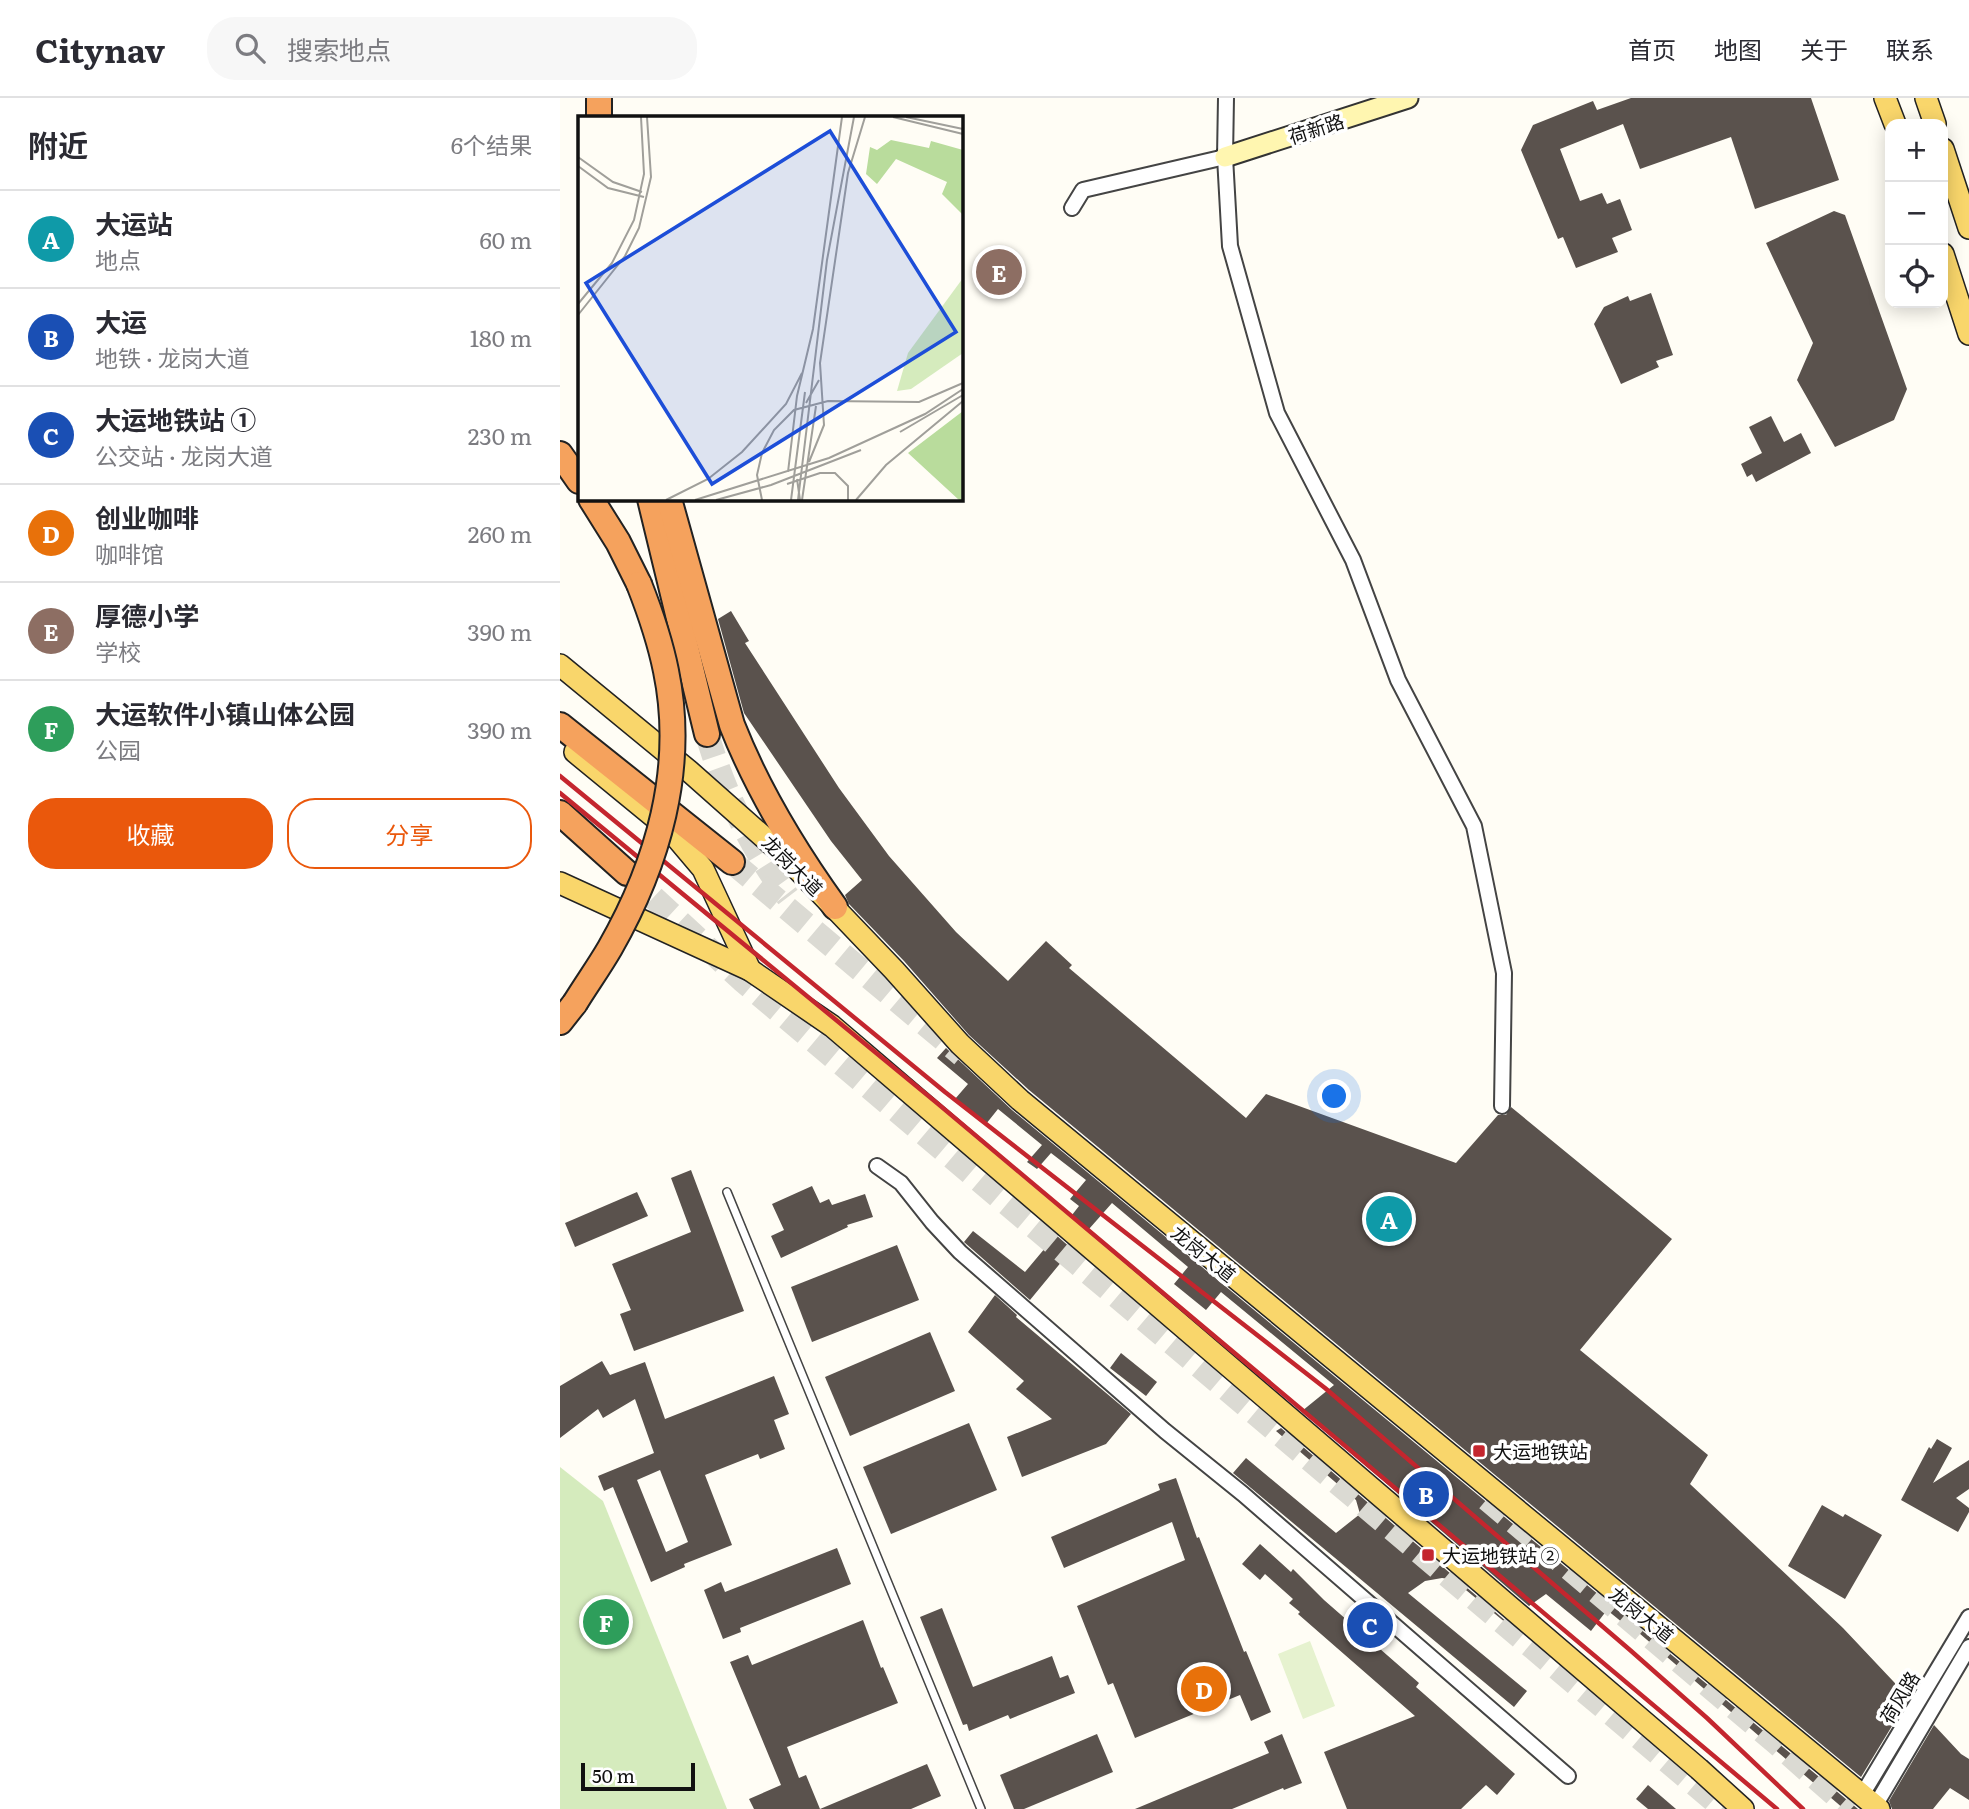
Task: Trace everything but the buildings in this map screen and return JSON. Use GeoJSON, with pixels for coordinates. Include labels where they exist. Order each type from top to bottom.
{"type":"FeatureCollection","features":[{"type":"Feature","properties":{"kind":"highway"},"geometry":{"type":"LineString","coordinates":[[599,98],[599,116]]}},
{"type":"Feature","properties":{"kind":"highway"},"geometry":{"type":"LineString","coordinates":[[560,454],[578,480]]}},
{"type":"Feature","properties":{"kind":"highway"},"geometry":{"type":"LineString","coordinates":[[567,1012],[609,949],[636,897],[651,860],[670,789],[673,746],[667,671],[656,629],[639,584],[593,500]]}},
{"type":"Feature","properties":{"kind":"highway"},"geometry":{"type":"LineString","coordinates":[[650,500],[707,734]]}},
{"type":"Feature","properties":{"kind":"highway"},"geometry":{"type":"LineString","coordinates":[[669,500],[732,725],[746,760],[787,835],[835,907]]}},
{"type":"Feature","properties":{"kind":"highway"},"geometry":{"type":"LineString","coordinates":[[560,725],[732,862]]}},
{"type":"Feature","properties":{"kind":"highway"},"geometry":{"type":"LineString","coordinates":[[560,813],[627,873]]}},
{"type":"Feature","properties":{"kind":"main road"},"geometry":{"type":"LineString","coordinates":[[1885,98],[1893,119]]}},
{"type":"Feature","properties":{"kind":"main road"},"geometry":{"type":"LineString","coordinates":[[1926,98],[1932,119]]}},
{"type":"Feature","properties":{"kind":"main road"},"geometry":{"type":"LineString","coordinates":[[1948,164],[1969,228]]}},
{"type":"Feature","properties":{"kind":"main road"},"geometry":{"type":"LineString","coordinates":[[1948,269],[1969,334]]}},
{"type":"Feature","properties":{"kind":"main road","name":"龙岗大道"},"geometry":{"type":"LineString","coordinates":[[560,665],[736,811],[785,856],[960,1044],[1030,1109],[1872,1803]]}},
{"type":"Feature","properties":{"kind":"main road"},"geometry":{"type":"LineString","coordinates":[[560,740],[670,831],[704,870],[750,970]]}},
{"type":"Feature","properties":{"kind":"main road"},"geometry":{"type":"LineString","coordinates":[[560,883],[750,970],[832,1026],[1743,1809]]}},
{"type":"Feature","properties":{"kind":"street"},"geometry":{"type":"LineString","coordinates":[[1226,98],[1225,157],[1230,246],[1277,412],[1353,560],[1398,680],[1474,826],[1504,973],[1502,1106]]}},
{"type":"Feature","properties":{"kind":"street","name":"荷新路"},"geometry":{"type":"LineString","coordinates":[[1225,157],[1408,98]]}},
{"type":"Feature","properties":{"kind":"street"},"geometry":{"type":"LineString","coordinates":[[1072,208],[1083,190],[1225,157]]}},
{"type":"Feature","properties":{"kind":"street"},"geometry":{"type":"LineString","coordinates":[[877,1166],[901,1183],[960,1252],[1165,1432],[1243,1494],[1568,1776]]}},
{"type":"Feature","properties":{"kind":"street","name":"荷风路"},"geometry":{"type":"LineString","coordinates":[[1872,1803],[1895,1740],[1969,1617]]}},
{"type":"Feature","properties":{"kind":"street","name":"荷风路"},"geometry":{"type":"LineString","coordinates":[[1872,1803],[1909,1749],[1969,1647]]}},
{"type":"Feature","properties":{"kind":"street"},"geometry":{"type":"LineString","coordinates":[[1895,1740],[1909,1749]]}},
{"type":"Feature","properties":{"kind":"lane"},"geometry":{"type":"LineString","coordinates":[[727,1192],[981,1809]]}},
{"type":"Feature","properties":{"kind":"green space"},"geometry":{"type":"Polygon","coordinates":[[[560,1467],[603,1501],[727,1809],[560,1809],[560,1467]]]}},
{"type":"Feature","properties":{"kind":"green space"},"geometry":{"type":"Polygon","coordinates":[[[1310,1641],[1335,1706],[1303,1719],[1278,1654],[1310,1641]]]}},
{"type":"Feature","properties":{"kind":"tunnel"},"geometry":{"type":"LineString","coordinates":[[707,734],[721,777],[740,819],[762,860],[788,897]]}},
{"type":"Feature","properties":{"kind":"tunnel"},"geometry":{"type":"LineString","coordinates":[[732,862],[962,1055]]}},
{"type":"Feature","properties":{"kind":"tunnel"},"geometry":{"type":"LineString","coordinates":[[627,873],[742,980],[1724,1809]]}},
{"type":"Feature","properties":{"kind":"tunnel"},"geometry":{"type":"LineString","coordinates":[[1487,1499],[1851,1809]]}},
{"type":"Feature","properties":{"kind":"railway"},"geometry":{"type":"LineString","coordinates":[[560,776],[945,1092],[1325,1388],[1630,1650],[1803,1809]]}},
{"type":"Feature","properties":{"kind":"railway"},"geometry":{"type":"LineString","coordinates":[[560,793],[937,1103],[1777,1809]]}},
{"type":"Feature","properties":{"kind":"place","name":"厚德小学"},"geometry":{"type":"Point","coordinates":[999,272]}},
{"type":"Feature","properties":{"kind":"place","name":"大运站"},"geometry":{"type":"Point","coordinates":[1389,1219]}},
{"type":"Feature","properties":{"kind":"place","name":"大运地铁站"},"geometry":{"type":"Point","coordinates":[1479,1451]}},
{"type":"Feature","properties":{"kind":"place","name":"大运"},"geometry":{"type":"Point","coordinates":[1426,1494]}},
{"type":"Feature","properties":{"kind":"place","name":"大运地铁站 ②"},"geometry":{"type":"Point","coordinates":[1428,1555]}},
{"type":"Feature","properties":{"kind":"place","name":"大运软件小镇山体公园"},"geometry":{"type":"Point","coordinates":[606,1622]}},
{"type":"Feature","properties":{"kind":"place","name":"大运地铁站 ①"},"geometry":{"type":"Point","coordinates":[1370,1625]}},
{"type":"Feature","properties":{"kind":"place","name":"创业咖啡"},"geometry":{"type":"Point","coordinates":[1204,1689]}}]}
